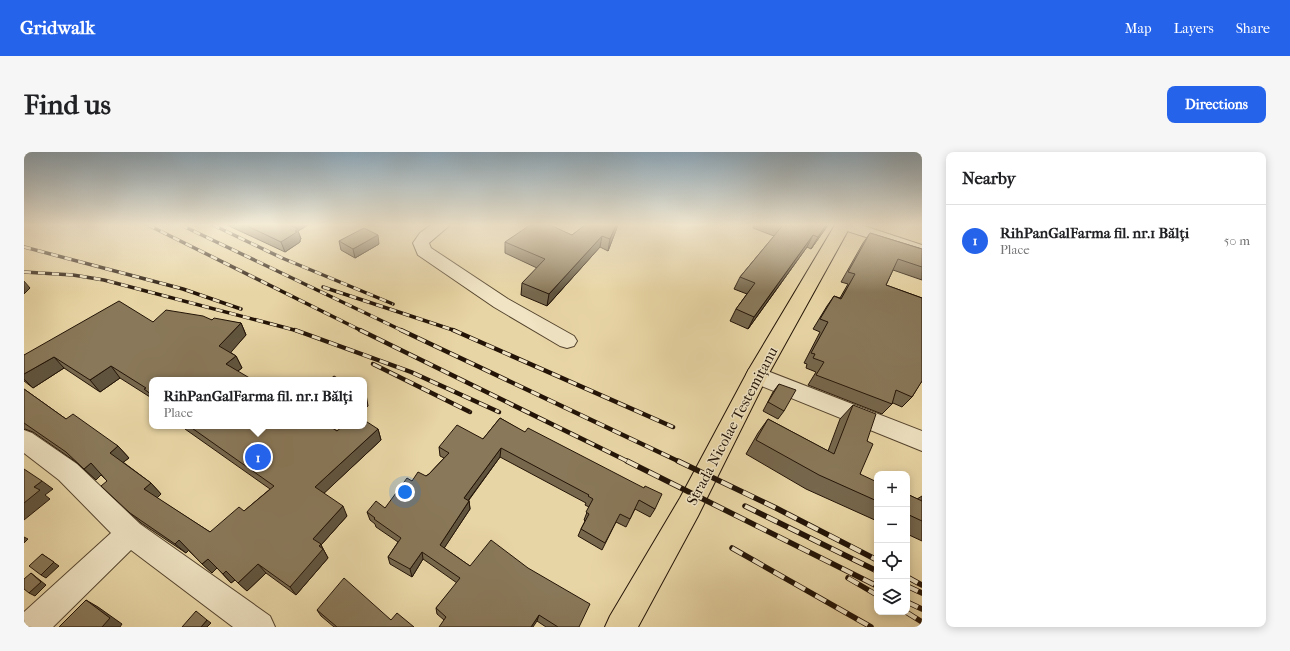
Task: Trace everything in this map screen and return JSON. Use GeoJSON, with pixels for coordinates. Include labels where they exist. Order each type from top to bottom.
{"type":"FeatureCollection","features":[{"type":"Feature","properties":{"kind":"main road","name":"Strada Nicolae Testemițanu"},"geometry":{"type":"LineString","coordinates":[[621,627],[689,507],[756,375],[831,247]]}},
{"type":"Feature","properties":{"kind":"street"},"geometry":{"type":"LineString","coordinates":[[423,247],[424,251],[501,303],[566,341]]}},
{"type":"Feature","properties":{"kind":"street"},"geometry":{"type":"LineString","coordinates":[[756,375],[922,441]]}},
{"type":"Feature","properties":{"kind":"street"},"geometry":{"type":"LineString","coordinates":[[24,440],[68,472],[130,533],[259,627]]}},
{"type":"Feature","properties":{"kind":"street"},"geometry":{"type":"LineString","coordinates":[[31,627],[130,533]]}},
{"type":"Feature","properties":{"kind":"building"},"geometry":{"type":"Polygon","coordinates":[[[517,247],[592,247],[549,294],[522,283],[545,259],[517,247]]]}},
{"type":"Feature","properties":{"kind":"building"},"geometry":{"type":"Polygon","coordinates":[[[765,247],[804,247],[754,317],[736,309],[755,283],[740,277],[765,247]]]}},
{"type":"Feature","properties":{"kind":"building"},"geometry":{"type":"Polygon","coordinates":[[[862,247],[916,247],[922,249],[922,267],[898,259],[886,285],[922,298],[922,381],[912,397],[896,390],[892,404],[816,375],[824,362],[813,358],[815,354],[811,353],[828,322],[820,319],[834,296],[841,299],[855,274],[848,272],[862,247]]]}},
{"type":"Feature","properties":{"kind":"building"},"geometry":{"type":"Polygon","coordinates":[[[119,301],[153,322],[166,310],[203,316],[212,320],[214,318],[241,323],[219,346],[236,356],[226,364],[248,377],[149,377],[149,393],[144,389],[146,388],[111,366],[90,380],[54,357],[24,374],[24,355],[119,301]]]}},
{"type":"Feature","properties":{"kind":"building"},"geometry":{"type":"Polygon","coordinates":[[[779,384],[796,390],[784,411],[768,402],[779,384]]]}},
{"type":"Feature","properties":{"kind":"building"},"geometry":{"type":"Polygon","coordinates":[[[24,389],[66,419],[73,414],[118,446],[110,453],[151,483],[144,489],[210,532],[239,507],[244,511],[274,486],[193,429],[334,429],[337,431],[339,429],[367,429],[367,422],[378,429],[315,487],[343,506],[313,539],[321,544],[319,546],[323,549],[290,587],[258,564],[238,583],[226,571],[223,574],[208,559],[202,564],[179,540],[175,544],[130,513],[101,486],[107,481],[91,463],[84,469],[66,452],[24,423],[24,389]]]}},
{"type":"Feature","properties":{"kind":"building"},"geometry":{"type":"Polygon","coordinates":[[[853,405],[876,414],[867,441],[873,444],[860,474],[874,481],[874,500],[819,475],[756,440],[768,419],[834,454],[853,405]]]}},
{"type":"Feature","properties":{"kind":"building"},"geometry":{"type":"Polygon","coordinates":[[[500,418],[525,432],[528,428],[644,488],[645,486],[662,494],[655,509],[639,500],[630,519],[620,514],[605,543],[581,529],[589,514],[586,512],[593,499],[588,496],[589,495],[501,448],[464,498],[469,501],[440,545],[470,566],[491,540],[528,568],[590,604],[579,627],[558,627],[539,615],[531,627],[439,627],[446,617],[436,608],[460,578],[422,552],[410,569],[388,557],[401,538],[374,519],[375,518],[367,512],[376,501],[385,508],[407,478],[412,481],[418,472],[426,476],[429,474],[449,453],[439,447],[457,425],[483,439],[500,418]]]}},
{"type":"Feature","properties":{"kind":"building"},"geometry":{"type":"Polygon","coordinates":[[[24,469],[42,481],[34,487],[40,490],[24,503],[24,469]]]}},
{"type":"Feature","properties":{"kind":"building"},"geometry":{"type":"Polygon","coordinates":[[[910,495],[922,501],[922,521],[910,515],[910,495]]]}},
{"type":"Feature","properties":{"kind":"building"},"geometry":{"type":"Polygon","coordinates":[[[42,554],[54,562],[41,575],[29,566],[42,554]]]}},
{"type":"Feature","properties":{"kind":"building"},"geometry":{"type":"Polygon","coordinates":[[[31,573],[41,582],[29,593],[24,589],[24,579],[31,573]]]}},
{"type":"Feature","properties":{"kind":"building"},"geometry":{"type":"Polygon","coordinates":[[[344,578],[391,620],[397,613],[414,627],[337,627],[317,610],[344,578]]]}},
{"type":"Feature","properties":{"kind":"building"},"geometry":{"type":"Polygon","coordinates":[[[86,600],[110,618],[102,627],[59,627],[86,600]]]}},
{"type":"Feature","properties":{"kind":"building"},"geometry":{"type":"Polygon","coordinates":[[[196,611],[207,620],[201,627],[182,627],[196,611]]]}},
{"type":"Feature","properties":{"kind":"railway"},"geometry":{"type":"LineString","coordinates":[[25,247],[183,289],[241,309]]}},
{"type":"Feature","properties":{"kind":"railway"},"geometry":{"type":"LineString","coordinates":[[193,247],[362,331]]}},
{"type":"Feature","properties":{"kind":"railway"},"geometry":{"type":"LineString","coordinates":[[227,247],[403,331]]}},
{"type":"Feature","properties":{"kind":"railway"},"geometry":{"type":"LineString","coordinates":[[259,247],[393,304]]}},
{"type":"Feature","properties":{"kind":"railway"},"geometry":{"type":"LineString","coordinates":[[24,272],[73,275],[104,280],[297,331]]}},
{"type":"Feature","properties":{"kind":"railway"},"geometry":{"type":"LineString","coordinates":[[323,287],[453,330]]}},
{"type":"Feature","properties":{"kind":"railway"},"geometry":{"type":"LineString","coordinates":[[360,330],[629,462]]}},
{"type":"Feature","properties":{"kind":"railway"},"geometry":{"type":"LineString","coordinates":[[401,330],[680,462]]}},
{"type":"Feature","properties":{"kind":"railway"},"geometry":{"type":"LineString","coordinates":[[453,330],[673,427]]}},
{"type":"Feature","properties":{"kind":"railway"},"geometry":{"type":"LineString","coordinates":[[297,331],[411,372],[499,412]]}},
{"type":"Feature","properties":{"kind":"railway"},"geometry":{"type":"LineString","coordinates":[[373,364],[470,412]]}},
{"type":"Feature","properties":{"kind":"railway"},"geometry":{"type":"LineString","coordinates":[[678,461],[776,508],[874,558]]}},
{"type":"Feature","properties":{"kind":"railway"},"geometry":{"type":"LineString","coordinates":[[629,462],[874,584]]}},
{"type":"Feature","properties":{"kind":"railway"},"geometry":{"type":"LineString","coordinates":[[745,506],[874,570]]}},
{"type":"Feature","properties":{"kind":"railway"},"geometry":{"type":"LineString","coordinates":[[732,548],[871,627]]}},
{"type":"Feature","properties":{"kind":"railway"},"geometry":{"type":"LineString","coordinates":[[848,578],[874,593]]}},
{"type":"Feature","properties":{"kind":"railway"},"geometry":{"type":"LineString","coordinates":[[910,579],[922,585]]}},
{"type":"Feature","properties":{"kind":"railway"},"geometry":{"type":"LineString","coordinates":[[910,587],[922,593]]}},
{"type":"Feature","properties":{"kind":"railway"},"geometry":{"type":"LineString","coordinates":[[910,603],[922,609]]}},
{"type":"Feature","properties":{"kind":"railway"},"geometry":{"type":"LineString","coordinates":[[910,614],[922,622]]}},
{"type":"Feature","properties":{"kind":"place","name":"RihPanGalFarma fil. nr.1 Bălți"},"geometry":{"type":"Point","coordinates":[258,457]}}]}
